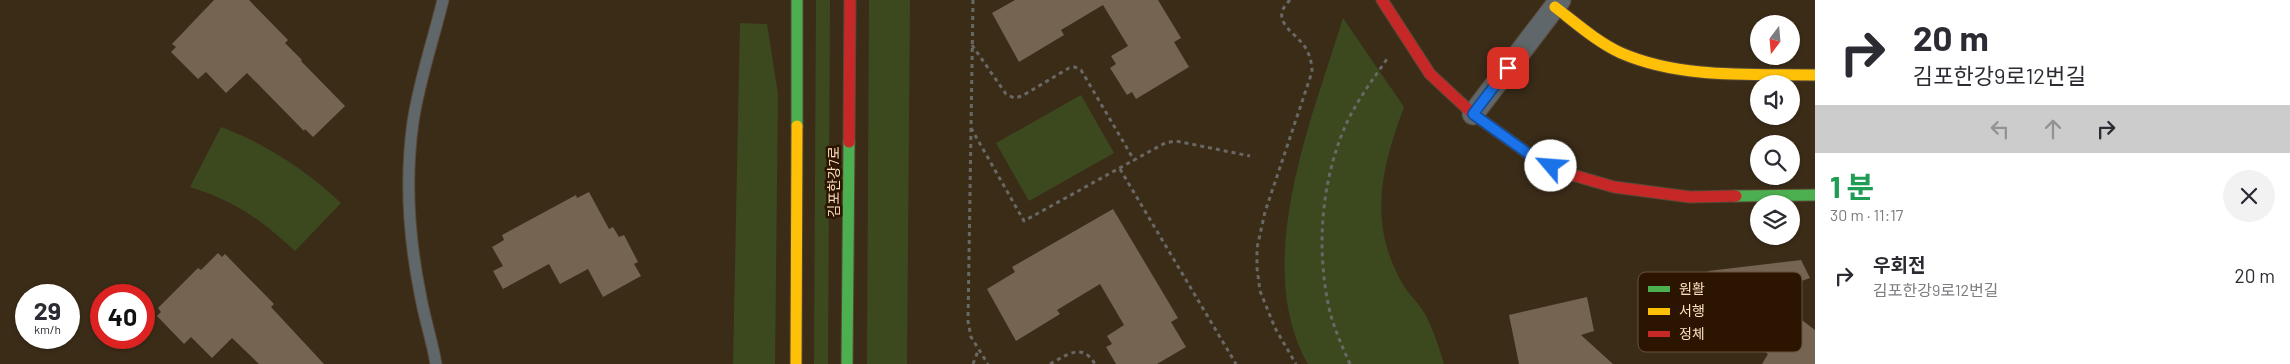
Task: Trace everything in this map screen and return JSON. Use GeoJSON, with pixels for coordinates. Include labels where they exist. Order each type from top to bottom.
{"type":"FeatureCollection","features":[{"type":"Feature","properties":{"kind":"street"},"geometry":{"type":"LineString","coordinates":[[796,0],[796,364]]}},
{"type":"Feature","properties":{"kind":"street","name":"김포한강7로"},"geometry":{"type":"LineString","coordinates":[[847,364],[850,0]]}},
{"type":"Feature","properties":{"kind":"street"},"geometry":{"type":"LineString","coordinates":[[1382,0],[1430,74],[1473,114],[1533,157],[1569,174],[1614,187],[1690,197],[1815,195]]}},
{"type":"Feature","properties":{"kind":"street"},"geometry":{"type":"LineString","coordinates":[[1473,114],[1558,3],[1605,44],[1640,61],[1701,71],[1815,75]]}},
{"type":"Feature","properties":{"kind":"lane"},"geometry":{"type":"LineString","coordinates":[[436,364],[415,265],[409,202],[413,123],[418,94],[443,0]]}},
{"type":"Feature","properties":{"kind":"path"},"geometry":{"type":"LineString","coordinates":[[973,0],[968,321],[971,337],[988,364]]}},
{"type":"Feature","properties":{"kind":"path"},"geometry":{"type":"LineString","coordinates":[[1290,0],[1284,8],[1284,24],[1302,43],[1309,55],[1312,72],[1259,232],[1257,268],[1260,291],[1275,328],[1294,363]]}},
{"type":"Feature","properties":{"kind":"path"},"geometry":{"type":"LineString","coordinates":[[972,45],[1006,94],[1014,98],[1022,96],[1069,68],[1075,67],[1081,70],[1134,160]]}},
{"type":"Feature","properties":{"kind":"path"},"geometry":{"type":"LineString","coordinates":[[1350,364],[1328,305],[1322,236],[1326,201],[1335,154],[1348,120],[1363,93],[1387,59]]}},
{"type":"Feature","properties":{"kind":"path"},"geometry":{"type":"LineString","coordinates":[[971,127],[1024,221],[1165,144],[1176,141],[1250,156]]}},
{"type":"Feature","properties":{"kind":"path"},"geometry":{"type":"LineString","coordinates":[[1120,169],[1236,364]]}},
{"type":"Feature","properties":{"kind":"path"},"geometry":{"type":"LineString","coordinates":[[973,364],[979,350]]}},
{"type":"Feature","properties":{"kind":"path"},"geometry":{"type":"LineString","coordinates":[[1050,364],[1073,352],[1083,352],[1091,357],[1095,364]]}},
{"type":"Feature","properties":{"kind":"green space"},"geometry":{"type":"Polygon","coordinates":[[[816,0],[830,0],[828,364],[814,364],[816,0]]]}},
{"type":"Feature","properties":{"kind":"green space"},"geometry":{"type":"Polygon","coordinates":[[[869,0],[910,0],[907,364],[867,364],[869,0]]]}},
{"type":"Feature","properties":{"kind":"green space"},"geometry":{"type":"Polygon","coordinates":[[[1343,18],[1404,107],[1389,152],[1384,174],[1382,217],[1385,238],[1391,260],[1402,283],[1423,310],[1428,320],[1444,364],[1308,364],[1292,325],[1285,282],[1286,237],[1292,191],[1303,145],[1343,18]]]}},
{"type":"Feature","properties":{"kind":"green space"},"geometry":{"type":"Polygon","coordinates":[[[740,23],[767,24],[778,94],[775,364],[733,364],[740,23]]]}},
{"type":"Feature","properties":{"kind":"green space"},"geometry":{"type":"Polygon","coordinates":[[[1081,95],[1114,153],[1029,201],[996,143],[1081,95]]]}},
{"type":"Feature","properties":{"kind":"green space"},"geometry":{"type":"Polygon","coordinates":[[[221,127],[254,141],[285,159],[341,203],[295,251],[259,221],[235,205],[190,187],[221,127]]]}},
{"type":"Feature","properties":{"kind":"building"},"geometry":{"type":"Polygon","coordinates":[[[214,0],[249,0],[288,40],[285,43],[301,61],[345,106],[313,137],[305,129],[304,131],[247,73],[226,93],[206,72],[198,79],[171,52],[176,47],[172,44],[214,0]]]}},
{"type":"Feature","properties":{"kind":"building"},"geometry":{"type":"Polygon","coordinates":[[[1015,0],[1158,0],[1181,38],[1174,42],[1189,67],[1136,99],[1132,92],[1127,95],[1110,68],[1116,64],[1111,56],[1128,46],[1103,5],[1061,30],[1064,35],[1019,62],[992,13],[1015,0]]]}},
{"type":"Feature","properties":{"kind":"building"},"geometry":{"type":"Polygon","coordinates":[[[589,192],[609,229],[613,227],[619,237],[624,235],[638,262],[634,264],[641,276],[603,297],[588,269],[560,284],[549,264],[503,289],[493,271],[503,266],[492,247],[504,240],[502,235],[576,195],[577,198],[589,192]]]}},
{"type":"Feature","properties":{"kind":"building"},"geometry":{"type":"Polygon","coordinates":[[[1113,209],[1178,318],[1171,322],[1186,347],[1157,364],[1116,364],[1106,347],[1112,344],[1107,336],[1124,325],[1100,284],[1057,310],[1060,314],[1016,341],[987,289],[1015,272],[1012,267],[1113,209]]]}},
{"type":"Feature","properties":{"kind":"building"},"geometry":{"type":"Polygon","coordinates":[[[218,253],[222,257],[225,254],[274,304],[271,307],[324,364],[259,364],[232,338],[212,358],[191,337],[184,344],[157,316],[161,312],[158,308],[198,268],[201,270],[218,253]]]}},
{"type":"Feature","properties":{"kind":"building"},"geometry":{"type":"Polygon","coordinates":[[[1801,260],[1810,278],[1802,281],[1802,272],[1708,271],[1801,260]]]}},
{"type":"Feature","properties":{"kind":"building"},"geometry":{"type":"Polygon","coordinates":[[[1587,297],[1594,331],[1581,335],[1613,364],[1519,364],[1509,315],[1587,297]]]}},
{"type":"Feature","properties":{"kind":"building"},"geometry":{"type":"Polygon","coordinates":[[[1802,320],[1815,330],[1815,364],[1762,364],[1768,354],[1766,353],[1802,352],[1802,320]]]}},
{"type":"Feature","properties":{"kind":"traffic: fast"},"geometry":{"type":"LineString","coordinates":[[797,0],[797,126]]}},
{"type":"Feature","properties":{"kind":"traffic: fast"},"geometry":{"type":"LineString","coordinates":[[847,364],[849,142]]}},
{"type":"Feature","properties":{"kind":"traffic: fast"},"geometry":{"type":"LineString","coordinates":[[1736,196],[1815,195]]}},
{"type":"Feature","properties":{"kind":"traffic: slow"},"geometry":{"type":"LineString","coordinates":[[1555,7],[1604,43],[1621,53],[1644,61],[1668,67],[1716,73],[1815,75]]}},
{"type":"Feature","properties":{"kind":"traffic: slow"},"geometry":{"type":"LineString","coordinates":[[796,364],[797,126]]}},
{"type":"Feature","properties":{"kind":"traffic: jam"},"geometry":{"type":"LineString","coordinates":[[849,142],[850,0]]}},
{"type":"Feature","properties":{"kind":"traffic: jam"},"geometry":{"type":"LineString","coordinates":[[1382,0],[1430,74],[1473,114],[1533,157],[1569,174],[1614,187],[1690,197],[1736,196]]}},
{"type":"Feature","properties":{"kind":"route"},"geometry":{"type":"LineString","coordinates":[[1508,68],[1473,114],[1533,157],[1551,166]]}}]}
